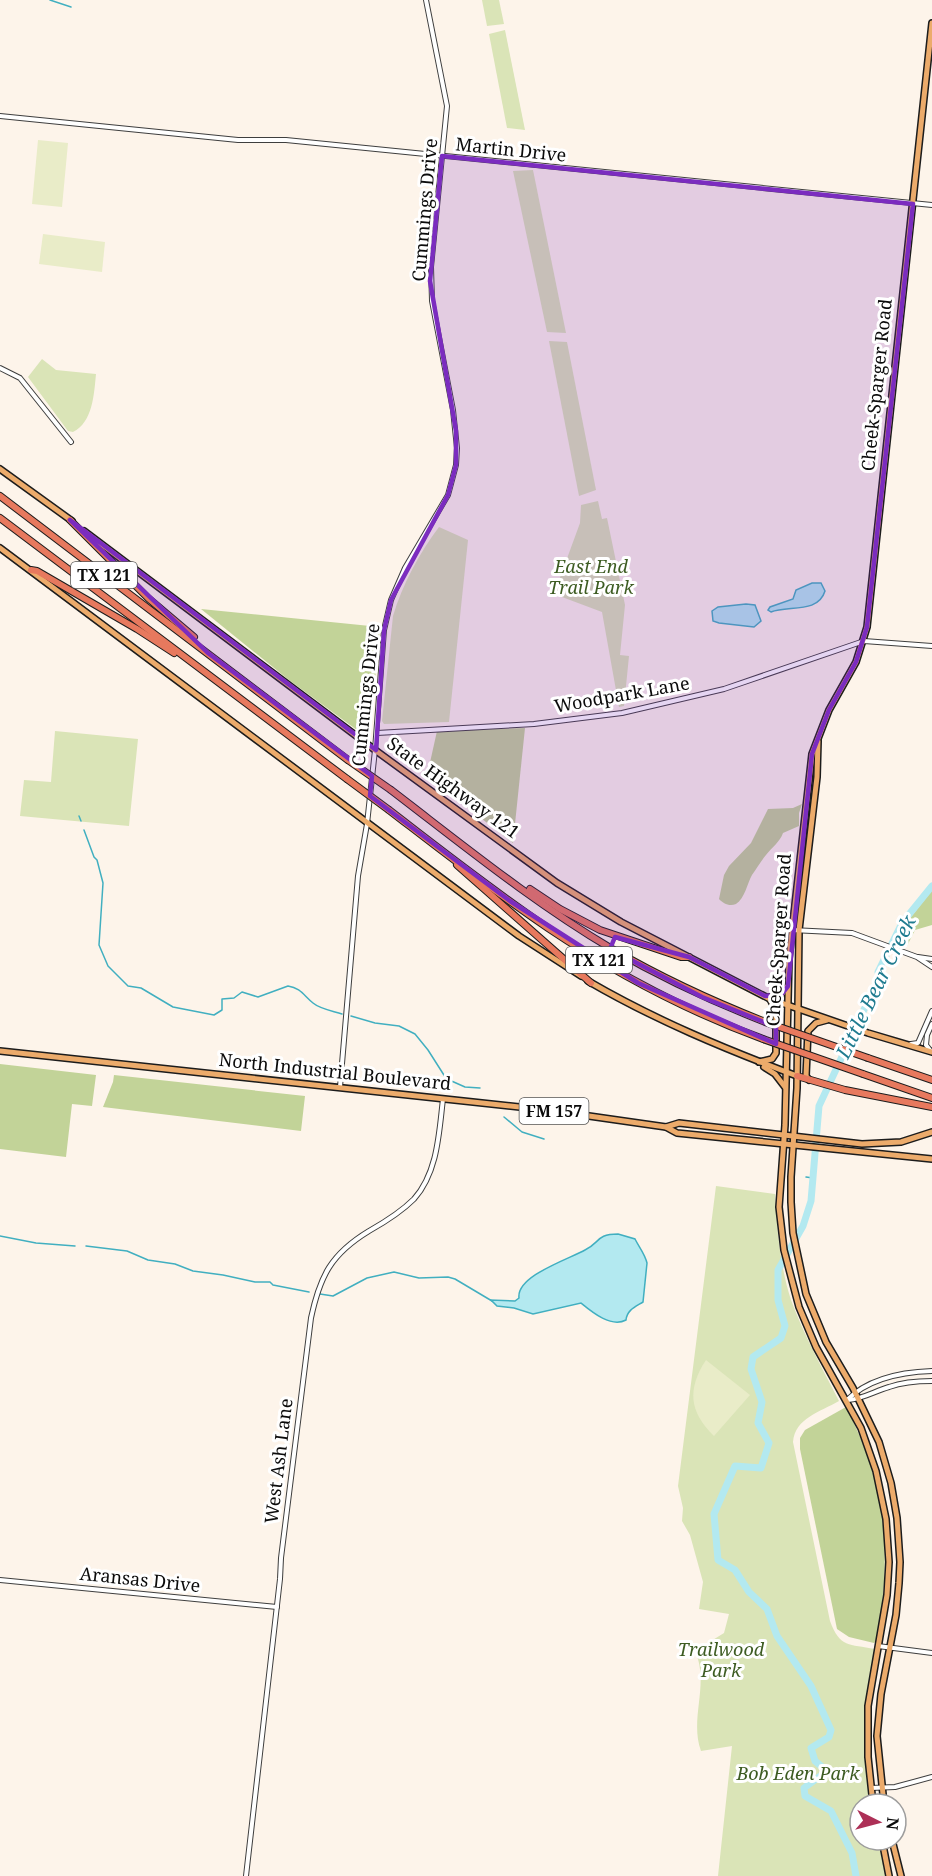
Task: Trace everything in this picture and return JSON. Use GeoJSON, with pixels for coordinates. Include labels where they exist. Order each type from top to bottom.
{"type":"FeatureCollection","features":[{"type":"Feature","properties":{"kind":"highway","name":"TX 121"},"geometry":{"type":"LineString","coordinates":[[0,496],[348,760],[539,901],[611,948],[706,998],[768,1023],[932,1080]]}},
{"type":"Feature","properties":{"kind":"highway","name":"TX 121"},"geometry":{"type":"LineString","coordinates":[[0,518],[547,927],[607,965],[670,999],[763,1039],[932,1098]]}},
{"type":"Feature","properties":{"kind":"highway"},"geometry":{"type":"LineString","coordinates":[[70,520],[148,598],[199,642],[208,653]]}},
{"type":"Feature","properties":{"kind":"highway"},"geometry":{"type":"LineString","coordinates":[[31,570],[47,577],[193,663]]}},
{"type":"Feature","properties":{"kind":"highway"},"geometry":{"type":"LineString","coordinates":[[470,850],[477,851],[560,909],[593,927],[623,939],[681,957],[688,957]]}},
{"type":"Feature","properties":{"kind":"highway"},"geometry":{"type":"LineString","coordinates":[[450,855],[454,863],[591,983]]}},
{"type":"Feature","properties":{"kind":"highway"},"geometry":{"type":"LineString","coordinates":[[797,1076],[845,1090],[932,1107]]}},
{"type":"Feature","properties":{"kind":"main road","name":"Cheek-Sparger Road"},"geometry":{"type":"LineString","coordinates":[[872,1792],[868,1758],[868,1706],[886,1609],[889,1573],[886,1519],[870,1450],[847,1400],[815,1345],[799,1307],[784,1250],[779,1202],[792,930],[812,754],[829,710],[850,674],[864,641],[932,22]]}},
{"type":"Feature","properties":{"kind":"main road","name":"State Highway 121"},"geometry":{"type":"LineString","coordinates":[[0,469],[375,750],[557,883],[621,922],[767,998],[905,1045],[932,1051]]}},
{"type":"Feature","properties":{"kind":"main road"},"geometry":{"type":"LineString","coordinates":[[0,548],[519,936],[591,983],[676,1027],[797,1076]]}},
{"type":"Feature","properties":{"kind":"main road","name":"Cheek-Sparger Road"},"geometry":{"type":"LineString","coordinates":[[818,741],[815,790],[799,930],[797,1076],[791,1202],[793,1233],[806,1294],[826,1342],[859,1399],[885,1458],[897,1518],[899,1583],[881,1694],[877,1736],[882,1792]]}},
{"type":"Feature","properties":{"kind":"main road"},"geometry":{"type":"LineString","coordinates":[[808,790],[815,790]]}},
{"type":"Feature","properties":{"kind":"main road"},"geometry":{"type":"LineString","coordinates":[[803,833],[810,834]]}},
{"type":"Feature","properties":{"kind":"main road"},"geometry":{"type":"LineString","coordinates":[[758,1062],[772,1059],[776,1053],[776,1011],[767,998],[781,995],[788,986]]}},
{"type":"Feature","properties":{"kind":"main road"},"geometry":{"type":"LineString","coordinates":[[812,1081],[806,1076],[808,1031],[816,1023],[829,1019]]}},
{"type":"Feature","properties":{"kind":"main road","name":"North Industrial Boulevard"},"geometry":{"type":"LineString","coordinates":[[0,1051],[547,1110],[666,1127],[677,1133],[932,1159]]}},
{"type":"Feature","properties":{"kind":"main road"},"geometry":{"type":"LineString","coordinates":[[758,1062],[775,1074],[786,1089]]}},
{"type":"Feature","properties":{"kind":"main road","name":"North Industrial Boulevard"},"geometry":{"type":"LineString","coordinates":[[666,1127],[679,1123],[832,1141],[882,1144],[918,1138],[932,1132]]}},
{"type":"Feature","properties":{"kind":"main road"},"geometry":{"type":"LineString","coordinates":[[779,1202],[791,1202]]}},
{"type":"Feature","properties":{"kind":"main road"},"geometry":{"type":"LineString","coordinates":[[884,1852],[889,1876]]}},
{"type":"Feature","properties":{"kind":"main road"},"geometry":{"type":"LineString","coordinates":[[895,1852],[901,1876]]}},
{"type":"Feature","properties":{"kind":"street","name":"Cummings Drive"},"geometry":{"type":"LineString","coordinates":[[340,1088],[358,876],[367,824],[377,733],[384,630],[392,600],[405,568],[445,501],[456,465],[456,431],[433,313],[430,281],[447,106],[426,0]]}},
{"type":"Feature","properties":{"kind":"street","name":"Martin Drive"},"geometry":{"type":"LineString","coordinates":[[0,116],[231,139],[286,140],[932,205]]}},
{"type":"Feature","properties":{"kind":"street"},"geometry":{"type":"LineString","coordinates":[[0,368],[20,378],[71,441]]}},
{"type":"Feature","properties":{"kind":"street","name":"Woodpark Lane"},"geometry":{"type":"LineString","coordinates":[[377,733],[534,724],[622,713],[734,686],[864,641]]}},
{"type":"Feature","properties":{"kind":"street"},"geometry":{"type":"LineString","coordinates":[[864,641],[932,646]]}},
{"type":"Feature","properties":{"kind":"street"},"geometry":{"type":"LineString","coordinates":[[792,930],[844,932],[917,957],[932,959]]}},
{"type":"Feature","properties":{"kind":"street"},"geometry":{"type":"LineString","coordinates":[[917,957],[932,967]]}},
{"type":"Feature","properties":{"kind":"street"},"geometry":{"type":"LineString","coordinates":[[905,1045],[918,1042],[932,1011]]}},
{"type":"Feature","properties":{"kind":"street"},"geometry":{"type":"LineString","coordinates":[[932,1024],[926,1044],[932,1051]]}},
{"type":"Feature","properties":{"kind":"street","name":"West Ash Lane"},"geometry":{"type":"LineString","coordinates":[[246,1876],[277,1607],[280,1558],[316,1294],[327,1268],[340,1251],[395,1216],[414,1198],[423,1185],[434,1158],[443,1099]]}},
{"type":"Feature","properties":{"kind":"street"},"geometry":{"type":"LineString","coordinates":[[847,1400],[855,1392],[883,1378],[902,1373],[932,1371]]}},
{"type":"Feature","properties":{"kind":"street"},"geometry":{"type":"LineString","coordinates":[[847,1400],[859,1399],[889,1386],[913,1381],[932,1381]]}},
{"type":"Feature","properties":{"kind":"street","name":"Aransas Drive"},"geometry":{"type":"LineString","coordinates":[[0,1580],[277,1607]]}},
{"type":"Feature","properties":{"kind":"street"},"geometry":{"type":"LineString","coordinates":[[878,1646],[932,1653]]}},
{"type":"Feature","properties":{"kind":"street"},"geometry":{"type":"LineString","coordinates":[[871,1788],[895,1787],[932,1777]]}},
{"type":"Feature","properties":{"kind":"highlighted area"},"geometry":{"type":"Polygon","coordinates":[[[442,156],[913,204],[867,627],[856,662],[829,710],[812,754],[788,986],[781,995],[765,996],[689,957],[615,937],[610,949],[702,997],[776,1027],[776,1044],[638,983],[510,901],[370,796],[372,776],[208,653],[70,520],[376,750],[384,630],[391,600],[448,495],[456,465],[456,431],[430,281],[442,156]]]}},
{"type":"Feature","properties":{"kind":"green space"},"geometry":{"type":"Polygon","coordinates":[[[482,0],[499,0],[504,24],[487,26],[482,0]]]}},
{"type":"Feature","properties":{"kind":"green space"},"geometry":{"type":"Polygon","coordinates":[[[505,30],[525,130],[507,128],[489,34],[505,30]]]}},
{"type":"Feature","properties":{"kind":"green space"},"geometry":{"type":"Polygon","coordinates":[[[38,140],[68,143],[62,207],[32,204],[38,140]]]}},
{"type":"Feature","properties":{"kind":"green space"},"geometry":{"type":"Polygon","coordinates":[[[533,170],[566,333],[547,332],[513,171],[533,170]]]}},
{"type":"Feature","properties":{"kind":"green space"},"geometry":{"type":"Polygon","coordinates":[[[43,234],[105,242],[102,272],[39,264],[43,234]]]}},
{"type":"Feature","properties":{"kind":"green space"},"geometry":{"type":"Polygon","coordinates":[[[549,341],[567,342],[596,490],[579,496],[549,341]]]}},
{"type":"Feature","properties":{"kind":"green space"},"geometry":{"type":"Polygon","coordinates":[[[42,359],[56,370],[96,374],[89,415],[85,422],[73,432],[68,431],[28,377],[42,359]]]}},
{"type":"Feature","properties":{"kind":"green space","name":"East End Trail Park"},"geometry":{"type":"Polygon","coordinates":[[[598,501],[602,519],[607,518],[625,605],[620,655],[629,656],[624,706],[619,707],[602,612],[554,594],[580,523],[581,505],[598,501]]]}},
{"type":"Feature","properties":{"kind":"green space"},"geometry":{"type":"Polygon","coordinates":[[[439,527],[468,540],[449,722],[384,724],[382,721],[393,616],[412,569],[439,527]]]}},
{"type":"Feature","properties":{"kind":"green space"},"geometry":{"type":"Polygon","coordinates":[[[201,609],[380,627],[370,734],[365,736],[289,680],[201,609]]]}},
{"type":"Feature","properties":{"kind":"green space"},"geometry":{"type":"Polygon","coordinates":[[[525,728],[513,843],[427,776],[437,731],[525,728]]]}},
{"type":"Feature","properties":{"kind":"green space"},"geometry":{"type":"Polygon","coordinates":[[[55,731],[138,739],[129,826],[20,816],[24,780],[51,782],[55,731]]]}},
{"type":"Feature","properties":{"kind":"green space"},"geometry":{"type":"Polygon","coordinates":[[[802,804],[799,826],[783,833],[752,875],[739,901],[731,905],[719,899],[724,875],[729,866],[751,843],[768,809],[793,808],[802,804]]]}},
{"type":"Feature","properties":{"kind":"green space"},"geometry":{"type":"Polygon","coordinates":[[[932,890],[932,925],[915,930],[907,946],[897,942],[911,917],[932,890]]]}},
{"type":"Feature","properties":{"kind":"green space"},"geometry":{"type":"Polygon","coordinates":[[[0,1064],[96,1075],[92,1106],[72,1104],[66,1157],[0,1149],[0,1064]]]}},
{"type":"Feature","properties":{"kind":"green space"},"geometry":{"type":"Polygon","coordinates":[[[114,1075],[305,1096],[301,1131],[103,1107],[114,1075]]]}},
{"type":"Feature","properties":{"kind":"green space","name":"Bob Eden Park"},"geometry":{"type":"Polygon","coordinates":[[[716,1186],[775,1194],[782,1261],[791,1300],[807,1339],[839,1401],[803,1421],[798,1427],[793,1442],[830,1621],[838,1636],[846,1643],[875,1649],[865,1726],[869,1792],[848,1792],[848,1852],[882,1852],[887,1876],[718,1876],[732,1746],[701,1751],[697,1726],[701,1676],[695,1651],[724,1633],[729,1614],[699,1609],[703,1582],[690,1535],[682,1521],[683,1508],[678,1486],[716,1186]]]}},
{"type":"Feature","properties":{"kind":"green space"},"geometry":{"type":"Polygon","coordinates":[[[706,1360],[750,1395],[714,1436],[695,1409],[694,1400],[696,1381],[706,1360]]]}},
{"type":"Feature","properties":{"kind":"green space"},"geometry":{"type":"Polygon","coordinates":[[[846,1407],[870,1464],[878,1492],[882,1520],[885,1549],[884,1578],[882,1608],[877,1640],[874,1643],[849,1637],[837,1629],[800,1449],[800,1438],[805,1430],[846,1407]]]}},
{"type":"Feature","properties":{"kind":"water"},"geometry":{"type":"Polygon","coordinates":[[[812,583],[821,583],[825,591],[816,603],[802,608],[771,612],[768,610],[770,607],[793,599],[796,590],[812,583]]]}},
{"type":"Feature","properties":{"kind":"water"},"geometry":{"type":"Polygon","coordinates":[[[755,605],[761,621],[754,627],[713,621],[712,611],[718,607],[755,605]]]}},
{"type":"Feature","properties":{"kind":"water"},"geometry":{"type":"Polygon","coordinates":[[[618,1234],[635,1239],[647,1263],[643,1302],[630,1311],[626,1320],[608,1321],[581,1303],[533,1314],[497,1306],[491,1300],[515,1301],[519,1298],[520,1290],[526,1282],[534,1276],[590,1247],[602,1237],[618,1234]]]}},
{"type":"Feature","properties":{"kind":"waterway"},"geometry":{"type":"LineString","coordinates":[[50,0],[71,7]]}},
{"type":"Feature","properties":{"kind":"waterway"},"geometry":{"type":"LineString","coordinates":[[79,816],[81,821]]}},
{"type":"Feature","properties":{"kind":"waterway"},"geometry":{"type":"LineString","coordinates":[[84,830],[97,860],[103,883],[99,945],[108,966],[128,986],[141,988],[173,1007],[214,1015],[222,1010],[222,999],[234,998],[242,992],[258,997],[288,986],[299,990],[319,1007],[342,1014]]}},
{"type":"Feature","properties":{"kind":"waterway","name":"Little Bear Creek"},"geometry":{"type":"LineString","coordinates":[[856,1876],[852,1853],[831,1811],[805,1796],[804,1788],[827,1771],[815,1761],[811,1748],[829,1737],[831,1730],[811,1686],[777,1636],[767,1609],[749,1592],[735,1570],[718,1560],[714,1514],[735,1466],[761,1468],[769,1443],[758,1423],[762,1402],[751,1369],[753,1357],[781,1338],[785,1326],[778,1300],[778,1270],[803,1226],[811,1201],[819,1106],[868,1001],[882,985],[878,972],[902,923],[932,886]]}},
{"type":"Feature","properties":{"kind":"waterway"},"geometry":{"type":"LineString","coordinates":[[351,1016],[375,1023],[399,1026],[415,1034],[449,1083]]}},
{"type":"Feature","properties":{"kind":"waterway"},"geometry":{"type":"LineString","coordinates":[[447,1079],[465,1087],[480,1088]]}},
{"type":"Feature","properties":{"kind":"waterway"},"geometry":{"type":"LineString","coordinates":[[504,1117],[522,1132],[544,1139]]}},
{"type":"Feature","properties":{"kind":"waterway","name":"Little Bear Creek"},"geometry":{"type":"LineString","coordinates":[[806,1177],[813,1178]]}},
{"type":"Feature","properties":{"kind":"waterway"},"geometry":{"type":"LineString","coordinates":[[0,1236],[36,1243],[75,1246]]}},
{"type":"Feature","properties":{"kind":"waterway"},"geometry":{"type":"LineString","coordinates":[[86,1246],[127,1251],[148,1260],[175,1264],[193,1271],[255,1282],[270,1282],[273,1285],[309,1292]]}},
{"type":"Feature","properties":{"kind":"waterway"},"geometry":{"type":"LineString","coordinates":[[320,1294],[333,1296],[367,1278],[394,1272],[419,1278],[448,1277],[455,1279],[492,1301]]}},
{"type":"Feature","properties":{"kind":"park label","name":"Trailwood Park"},"geometry":{"type":"Point","coordinates":[721,1660]}}]}
